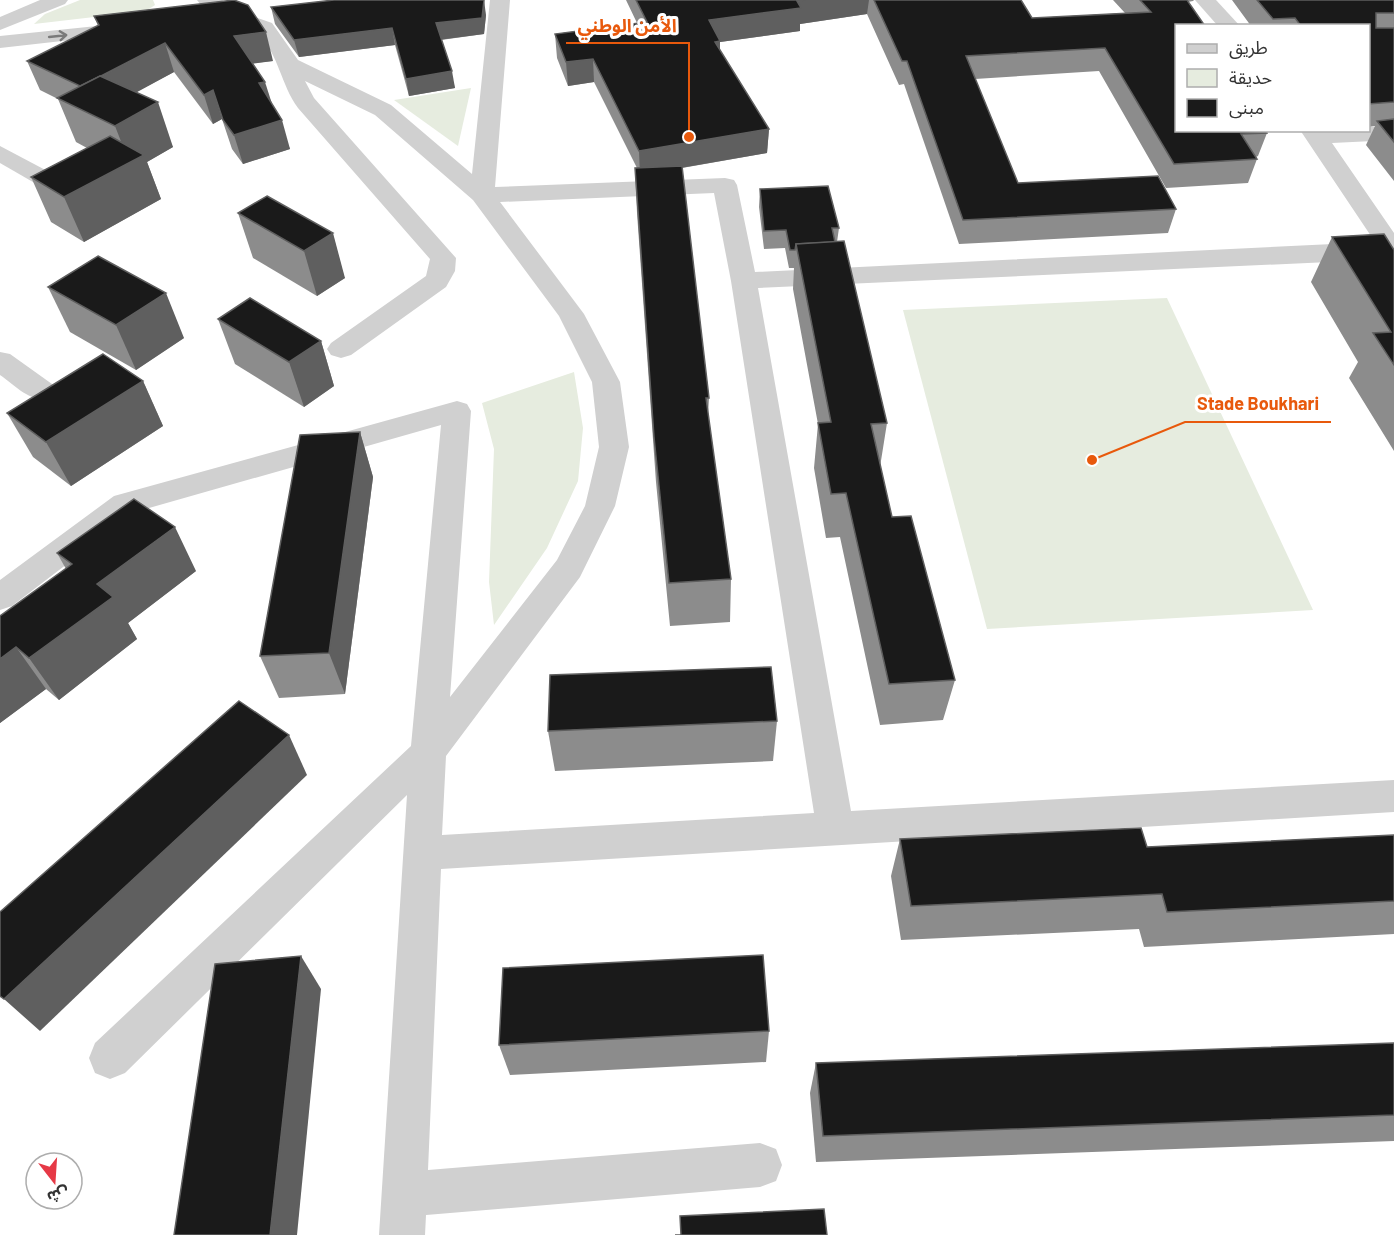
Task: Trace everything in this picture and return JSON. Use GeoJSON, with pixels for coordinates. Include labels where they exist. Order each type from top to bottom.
{"type":"FeatureCollection","features":[{"type":"Feature","properties":{"kind":"street"},"geometry":{"type":"LineString","coordinates":[[0,24],[58,0]]}},
{"type":"Feature","properties":{"kind":"street"},"geometry":{"type":"LineString","coordinates":[[207,0],[236,17],[265,27],[291,65],[297,91],[306,103],[443,258],[442,271],[436,281],[340,349]]}},
{"type":"Feature","properties":{"kind":"street"},"geometry":{"type":"LineString","coordinates":[[482,195],[501,10],[500,0]]}},
{"type":"Feature","properties":{"kind":"street"},"geometry":{"type":"LineString","coordinates":[[1204,0],[1228,24]]}},
{"type":"Feature","properties":{"kind":"street"},"geometry":{"type":"LineString","coordinates":[[200,21],[283,11]]}},
{"type":"Feature","properties":{"kind":"street"},"geometry":{"type":"LineString","coordinates":[[0,42],[141,27]]}},
{"type":"Feature","properties":{"kind":"street"},"geometry":{"type":"LineString","coordinates":[[110,1059],[428,752],[569,568],[600,506],[614,447],[606,382],[576,323],[482,195],[383,110],[291,65]]}},
{"type":"Feature","properties":{"kind":"street"},"geometry":{"type":"LineString","coordinates":[[1313,134],[1394,133]]}},
{"type":"Feature","properties":{"kind":"street"},"geometry":{"type":"LineString","coordinates":[[1313,134],[1393,250]]}},
{"type":"Feature","properties":{"kind":"street"},"geometry":{"type":"LineString","coordinates":[[0,153],[61,189]]}},
{"type":"Feature","properties":{"kind":"street"},"geometry":{"type":"LineString","coordinates":[[482,195],[725,185],[744,281],[835,828]]}},
{"type":"Feature","properties":{"kind":"street"},"geometry":{"type":"LineString","coordinates":[[744,281],[1393,250]]}},
{"type":"Feature","properties":{"kind":"street"},"geometry":{"type":"LineString","coordinates":[[0,362],[42,391]]}},
{"type":"Feature","properties":{"kind":"street"},"geometry":{"type":"LineString","coordinates":[[0,597],[125,504],[457,411],[428,752],[404,1215],[760,1164]]}},
{"type":"Feature","properties":{"kind":"street"},"geometry":{"type":"LineString","coordinates":[[424,853],[1394,796]]}},
{"type":"Feature","properties":{"kind":"green space"},"geometry":{"type":"Polygon","coordinates":[[[80,0],[153,0],[155,5],[146,11],[34,24],[45,14],[80,0]]]}},
{"type":"Feature","properties":{"kind":"green space"},"geometry":{"type":"Polygon","coordinates":[[[471,88],[458,146],[394,100],[471,88]]]}},
{"type":"Feature","properties":{"kind":"green space"},"geometry":{"type":"Polygon","coordinates":[[[1167,298],[1313,610],[987,629],[903,310],[1167,298]]]}},
{"type":"Feature","properties":{"kind":"green space"},"geometry":{"type":"Polygon","coordinates":[[[574,372],[583,428],[578,481],[547,548],[494,625],[489,582],[494,449],[482,403],[574,372]]]}},
{"type":"Feature","properties":{"kind":"building"},"geometry":{"type":"Polygon","coordinates":[[[234,0],[248,5],[266,32],[234,36],[265,82],[259,83],[282,120],[234,135],[223,120],[213,90],[204,95],[165,43],[80,86],[27,61],[99,25],[94,16],[234,0]]]}},
{"type":"Feature","properties":{"kind":"building"},"geometry":{"type":"Polygon","coordinates":[[[334,0],[484,0],[482,18],[436,23],[452,71],[406,79],[392,28],[294,40],[271,7],[334,0]]]}},
{"type":"Feature","properties":{"kind":"building"},"geometry":{"type":"Polygon","coordinates":[[[636,0],[805,0],[797,1],[801,8],[709,20],[720,41],[715,42],[769,129],[639,151],[593,59],[566,62],[555,34],[647,22],[636,0]]]}},
{"type":"Feature","properties":{"kind":"building"},"geometry":{"type":"Polygon","coordinates":[[[874,0],[1021,0],[1032,18],[1151,12],[1140,0],[1187,0],[1204,24],[1175,24],[1175,132],[1267,133],[1241,134],[1257,159],[1174,164],[1105,48],[966,56],[1018,183],[1158,176],[1176,209],[963,220],[907,61],[902,61],[874,0]]]}},
{"type":"Feature","properties":{"kind":"building"},"geometry":{"type":"Polygon","coordinates":[[[1257,0],[1394,0],[1394,13],[1376,13],[1376,28],[1394,28],[1394,102],[1370,104],[1370,24],[1300,24],[1295,18],[1273,19],[1257,0]]]}},
{"type":"Feature","properties":{"kind":"building"},"geometry":{"type":"Polygon","coordinates":[[[100,76],[158,102],[115,126],[57,98],[100,76]]]}},
{"type":"Feature","properties":{"kind":"building"},"geometry":{"type":"Polygon","coordinates":[[[1394,119],[1394,142],[1377,121],[1394,119]]]}},
{"type":"Feature","properties":{"kind":"building"},"geometry":{"type":"Polygon","coordinates":[[[110,136],[144,155],[64,197],[31,177],[110,136]]]}},
{"type":"Feature","properties":{"kind":"building"},"geometry":{"type":"Polygon","coordinates":[[[682,166],[709,398],[706,398],[731,579],[669,583],[654,437],[635,168],[682,166]]]}},
{"type":"Feature","properties":{"kind":"building"},"geometry":{"type":"Polygon","coordinates":[[[828,186],[839,228],[832,228],[835,242],[796,244],[795,250],[790,250],[786,230],[764,231],[760,189],[828,186]]]}},
{"type":"Feature","properties":{"kind":"building"},"geometry":{"type":"Polygon","coordinates":[[[267,196],[333,233],[304,251],[238,213],[267,196]]]}},
{"type":"Feature","properties":{"kind":"building"},"geometry":{"type":"Polygon","coordinates":[[[1384,234],[1394,250],[1394,365],[1373,333],[1391,332],[1332,237],[1384,234]]]}},
{"type":"Feature","properties":{"kind":"building"},"geometry":{"type":"Polygon","coordinates":[[[844,241],[887,423],[871,424],[892,517],[911,516],[955,680],[889,684],[846,493],[831,494],[818,423],[831,422],[796,244],[844,241]]]}},
{"type":"Feature","properties":{"kind":"building"},"geometry":{"type":"Polygon","coordinates":[[[98,256],[166,293],[116,325],[48,287],[98,256]]]}},
{"type":"Feature","properties":{"kind":"building"},"geometry":{"type":"Polygon","coordinates":[[[250,298],[321,341],[289,362],[218,319],[250,298]]]}},
{"type":"Feature","properties":{"kind":"building"},"geometry":{"type":"Polygon","coordinates":[[[103,354],[143,381],[46,442],[7,413],[103,354]]]}},
{"type":"Feature","properties":{"kind":"building"},"geometry":{"type":"Polygon","coordinates":[[[360,432],[329,653],[260,656],[300,435],[360,432]]]}},
{"type":"Feature","properties":{"kind":"building"},"geometry":{"type":"Polygon","coordinates":[[[134,499],[175,527],[97,584],[113,597],[29,658],[16,647],[0,659],[0,616],[72,564],[57,553],[134,499]]]}},
{"type":"Feature","properties":{"kind":"building"},"geometry":{"type":"Polygon","coordinates":[[[771,667],[777,721],[548,731],[550,675],[771,667]]]}},
{"type":"Feature","properties":{"kind":"building"},"geometry":{"type":"Polygon","coordinates":[[[239,701],[289,735],[4,999],[0,996],[0,912],[239,701]]]}},
{"type":"Feature","properties":{"kind":"building"},"geometry":{"type":"Polygon","coordinates":[[[1141,828],[1147,847],[1394,835],[1394,901],[1167,912],[1162,894],[911,906],[900,839],[1141,828]]]}},
{"type":"Feature","properties":{"kind":"building"},"geometry":{"type":"Polygon","coordinates":[[[763,955],[769,1031],[499,1045],[503,968],[763,955]]]}},
{"type":"Feature","properties":{"kind":"building"},"geometry":{"type":"Polygon","coordinates":[[[301,956],[270,1235],[174,1235],[215,964],[301,956]]]}},
{"type":"Feature","properties":{"kind":"building"},"geometry":{"type":"Polygon","coordinates":[[[1394,1043],[1394,1115],[823,1136],[816,1063],[1394,1043]]]}},
{"type":"Feature","properties":{"kind":"building"},"geometry":{"type":"Polygon","coordinates":[[[824,1209],[827,1235],[681,1235],[680,1216],[824,1209]]]}},
{"type":"Feature","properties":{"kind":"place","name":"الأمن الوطني"},"geometry":{"type":"Point","coordinates":[689,137]}},
{"type":"Feature","properties":{"kind":"place","name":"Stade Boukhari"},"geometry":{"type":"Point","coordinates":[1092,460]}}]}
